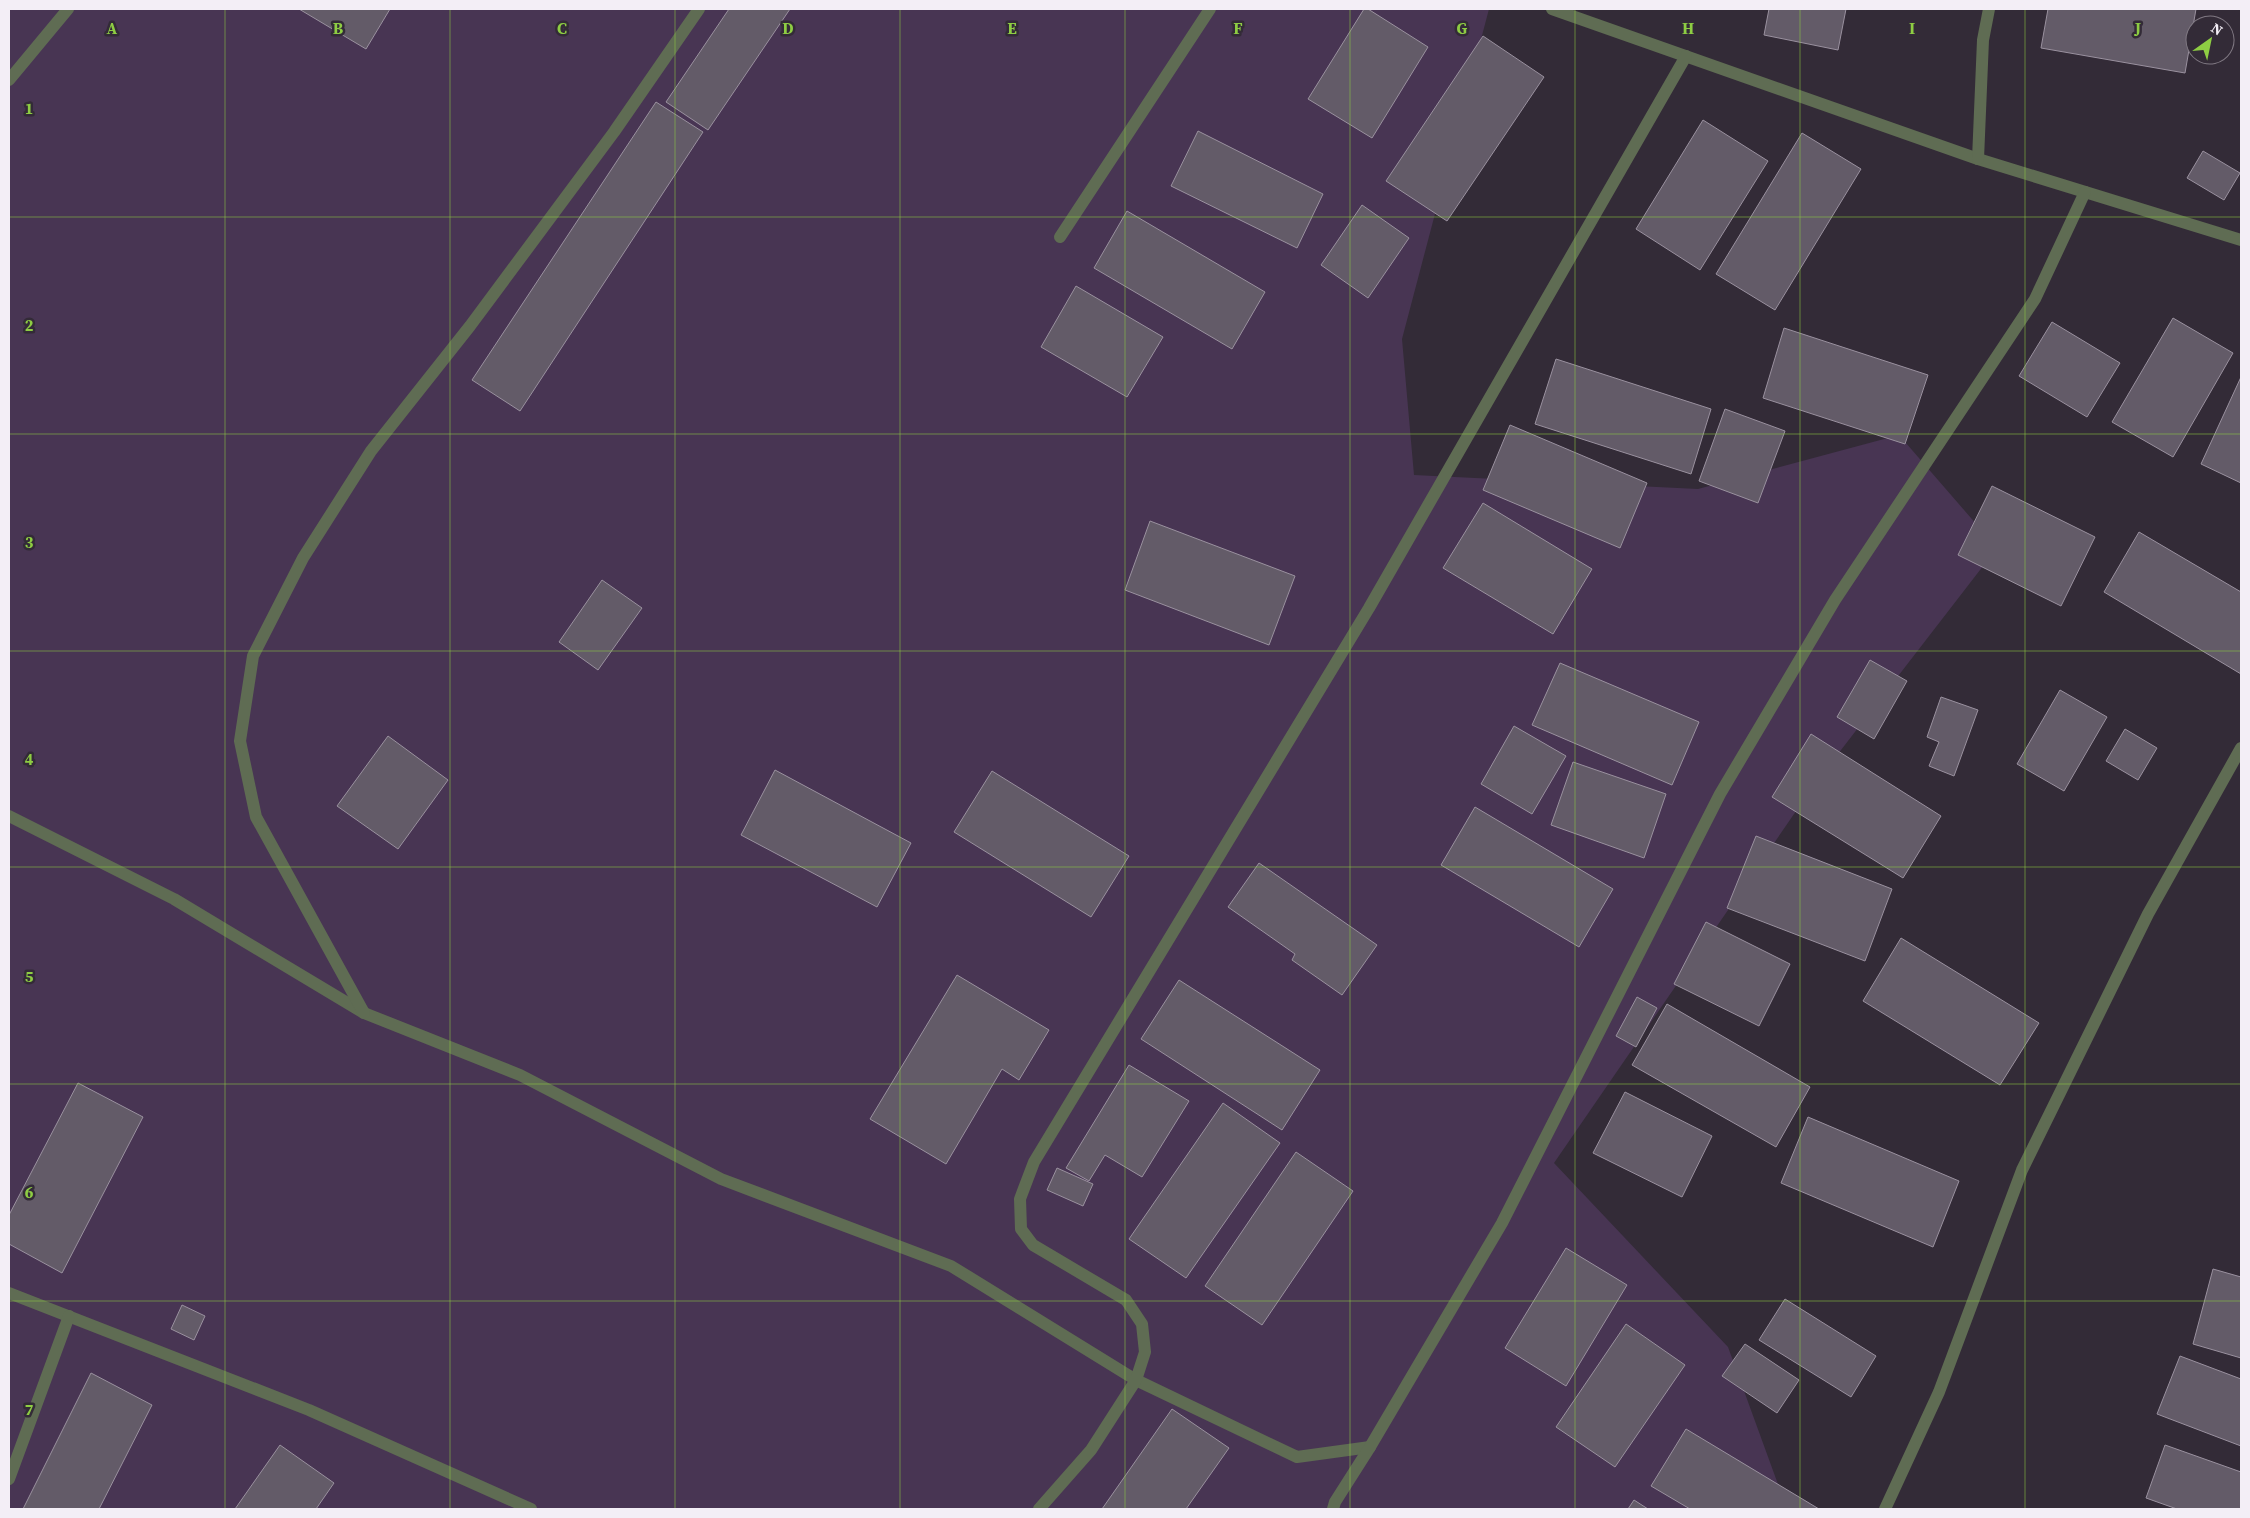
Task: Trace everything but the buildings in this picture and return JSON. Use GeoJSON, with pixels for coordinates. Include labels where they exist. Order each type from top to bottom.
{"type":"FeatureCollection","features":[{"type":"Feature","properties":{"kind":"street"},"geometry":{"type":"LineString","coordinates":[[9,80],[68,9]]}},
{"type":"Feature","properties":{"kind":"street"},"geometry":{"type":"LineString","coordinates":[[364,1013],[256,817],[240,741],[253,656],[303,558],[371,451],[470,326],[614,132],[699,9]]}},
{"type":"Feature","properties":{"kind":"street"},"geometry":{"type":"LineString","coordinates":[[1060,237],[1210,9]]}},
{"type":"Feature","properties":{"kind":"street"},"geometry":{"type":"LineString","coordinates":[[1552,9],[1978,159],[2241,240]]}},
{"type":"Feature","properties":{"kind":"street"},"geometry":{"type":"LineString","coordinates":[[1978,159],[1983,40],[1989,9]]}},
{"type":"Feature","properties":{"kind":"street"},"geometry":{"type":"LineString","coordinates":[[1039,1509],[1091,1450],[1136,1380],[1146,1352],[1142,1324],[1126,1300],[1033,1245],[1021,1228],[1020,1200],[1034,1162],[1369,608],[1686,56]]}},
{"type":"Feature","properties":{"kind":"street"},"geometry":{"type":"LineString","coordinates":[[1333,1509],[1335,1502],[1370,1447],[1502,1223],[1720,794],[1835,600],[2035,299],[2085,192]]}},
{"type":"Feature","properties":{"kind":"street"},"geometry":{"type":"LineString","coordinates":[[1885,1509],[1938,1392],[2022,1170],[2148,914],[2241,748]]}},
{"type":"Feature","properties":{"kind":"street"},"geometry":{"type":"LineString","coordinates":[[9,816],[174,899],[364,1013],[520,1075],[722,1179],[951,1266],[1136,1380],[1297,1457],[1370,1447]]}},
{"type":"Feature","properties":{"kind":"street"},"geometry":{"type":"LineString","coordinates":[[9,1293],[309,1410],[531,1509]]}},
{"type":"Feature","properties":{"kind":"street"},"geometry":{"type":"LineString","coordinates":[[9,1479],[69,1316]]}},
{"type":"Feature","properties":{"kind":"shaded area"},"geometry":{"type":"Polygon","coordinates":[[[9,9],[1489,9],[1402,339],[1414,475],[1698,489],[1899,435],[1997,548],[1814,785],[1554,1163],[1728,1347],[1787,1509],[9,1509],[9,9]]]}}]}
